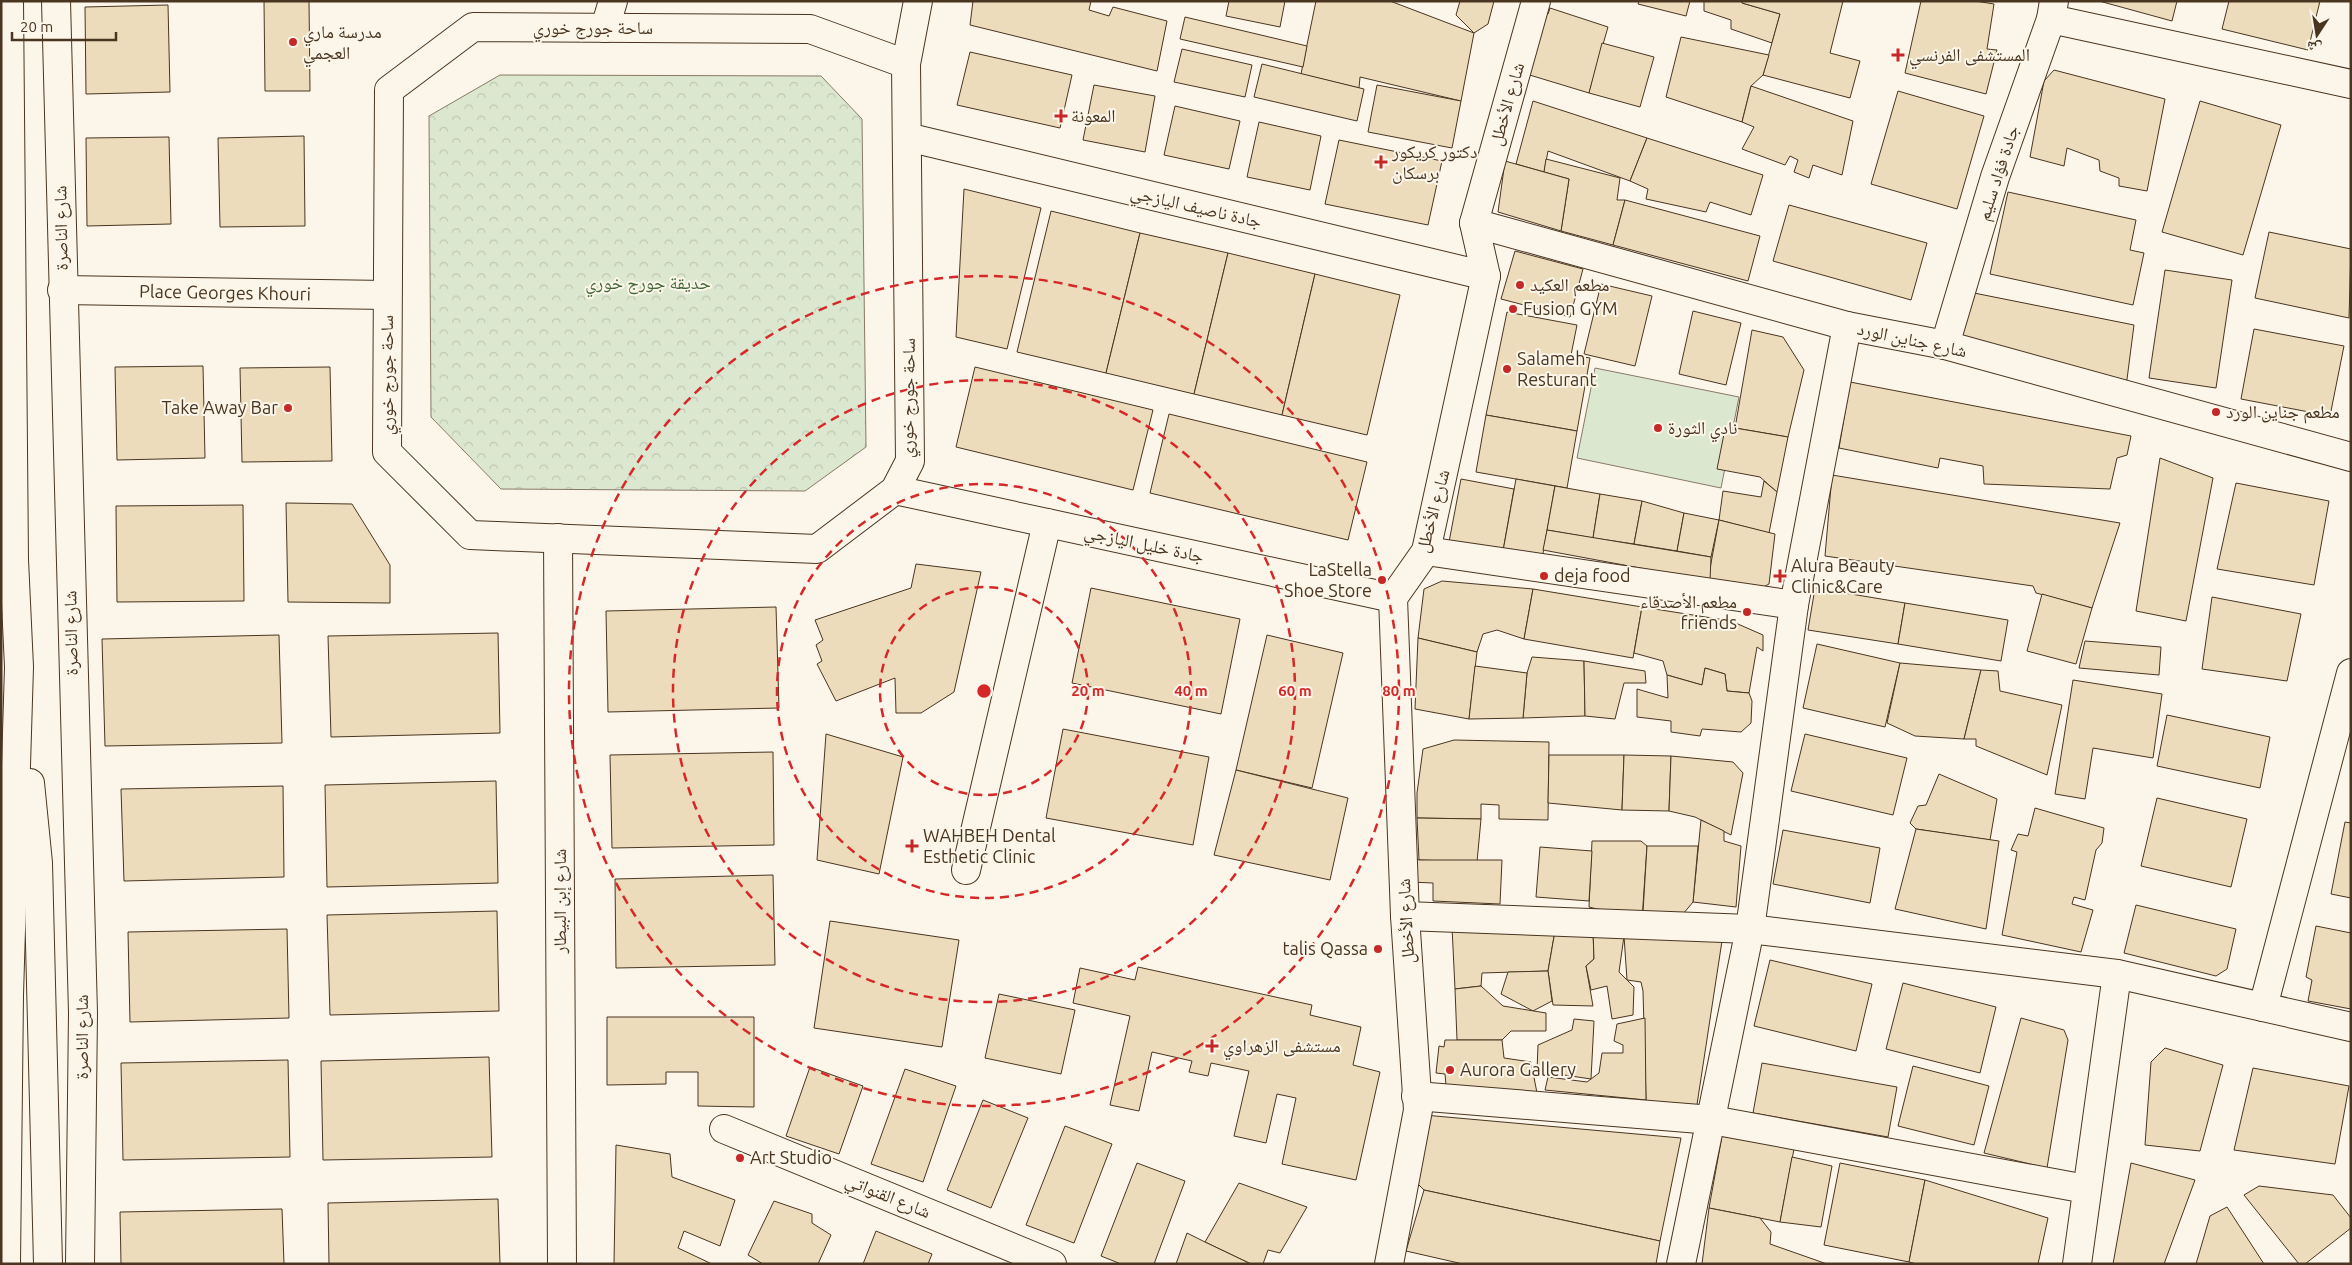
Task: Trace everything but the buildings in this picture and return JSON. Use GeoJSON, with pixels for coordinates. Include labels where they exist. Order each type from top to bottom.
{"type":"FeatureCollection","features":[{"type":"Feature","properties":{"kind":"street"},"geometry":{"type":"LineString","coordinates":[[9,1],[14,560],[19,667],[38,863],[48,1264]]}},
{"type":"Feature","properties":{"kind":"street","name":"شارع الناصرة"},"geometry":{"type":"LineString","coordinates":[[56,1],[62,290],[83,1013],[80,1264]]}},
{"type":"Feature","properties":{"kind":"street"},"geometry":{"type":"LineString","coordinates":[[605,28],[613,1]]}},
{"type":"Feature","properties":{"kind":"street"},"geometry":{"type":"LineString","coordinates":[[906,64],[918,1]]}},
{"type":"Feature","properties":{"kind":"street","name":"شارع الأخطل"},"geometry":{"type":"LineString","coordinates":[[1389,1264],[1397,1210],[1410,1162],[1418,1110],[1405,916],[1394,598],[1426,552],[1486,276],[1474,223],[1536,1]]}},
{"type":"Feature","properties":{"kind":"street"},"geometry":{"type":"LineString","coordinates":[[2053,10],[2351,84]]}},
{"type":"Feature","properties":{"kind":"street","name":"جادة فؤاد سليم"},"geometry":{"type":"LineString","coordinates":[[1945,345],[1995,177],[2053,10]]}},
{"type":"Feature","properties":{"kind":"street","name":"ساحة جورج خوري"},"geometry":{"type":"LineString","coordinates":[[473,27],[810,29],[906,64],[910,461],[895,490],[817,549],[470,535],[387,452],[389,90],[473,27]]}},
{"type":"Feature","properties":{"kind":"street","name":"جادة ناصيف اليازجي"},"geometry":{"type":"LineString","coordinates":[[907,137],[1486,276]]}},
{"type":"Feature","properties":{"kind":"street","name":"شارع جناين الورد"},"geometry":{"type":"LineString","coordinates":[[1474,223],[1847,326],[1945,345],[2351,457]]}},
{"type":"Feature","properties":{"kind":"street","name":"Place Georges Khouri"},"geometry":{"type":"LineString","coordinates":[[62,290],[388,295]]}},
{"type":"Feature","properties":{"kind":"street"},"geometry":{"type":"LineString","coordinates":[[1681,1264],[1750,928],[1794,605],[1847,326]]}},
{"type":"Feature","properties":{"kind":"street","name":"جادة خليل اليازجي"},"geometry":{"type":"LineString","coordinates":[[895,490],[1394,598]]}},
{"type":"Feature","properties":{"kind":"street"},"geometry":{"type":"LineString","coordinates":[[966,870],[1047,523]]}},
{"type":"Feature","properties":{"kind":"street","name":"شارع إبن البيطار"},"geometry":{"type":"LineString","coordinates":[[558,538],[562,1264]]}},
{"type":"Feature","properties":{"kind":"street"},"geometry":{"type":"LineString","coordinates":[[1426,552],[1794,605]]}},
{"type":"Feature","properties":{"kind":"street"},"geometry":{"type":"LineString","coordinates":[[6,1264],[9,995],[19,667]]}},
{"type":"Feature","properties":{"kind":"street"},"geometry":{"type":"LineString","coordinates":[[2263,1007],[2351,673]]}},
{"type":"Feature","properties":{"kind":"street"},"geometry":{"type":"LineString","coordinates":[[1405,916],[1750,928],[2117,974],[2351,1027]]}},
{"type":"Feature","properties":{"kind":"street"},"geometry":{"type":"LineString","coordinates":[[2077,1264],[2117,974]]}},
{"type":"Feature","properties":{"kind":"street"},"geometry":{"type":"LineString","coordinates":[[1416,1096],[1712,1120],[2086,1189]]}},
{"type":"Feature","properties":{"kind":"street","name":"شارع القنواتي"},"geometry":{"type":"LineString","coordinates":[[724,1129],[1052,1264]]}},
{"type":"Feature","properties":{"kind":"green space","name":"حديقة جورج خوري"},"geometry":{"type":"Polygon","coordinates":[[[500,75],[821,76],[862,119],[866,447],[805,491],[501,489],[431,417],[429,116],[500,75]]]}},
{"type":"Feature","properties":{"kind":"green space","name":"نادي الثورة"},"geometry":{"type":"Polygon","coordinates":[[[1595,368],[1739,397],[1721,488],[1577,458],[1595,368]]]}},
{"type":"Feature","properties":{"kind":"place","name":"مدرسة ماري العجمي"},"geometry":{"type":"Point","coordinates":[293,42]}},
{"type":"Feature","properties":{"kind":"place","name":"المستشفى الفرنسي"},"geometry":{"type":"Point","coordinates":[1898,55]}},
{"type":"Feature","properties":{"kind":"place","name":"المعونة"},"geometry":{"type":"Point","coordinates":[1061,116]}},
{"type":"Feature","properties":{"kind":"place","name":"دكتور كريكور برسكان"},"geometry":{"type":"Point","coordinates":[1381,162]}},
{"type":"Feature","properties":{"kind":"place","name":"مطعم العكيد"},"geometry":{"type":"Point","coordinates":[1520,285]}},
{"type":"Feature","properties":{"kind":"place","name":"Fusion GYM"},"geometry":{"type":"Point","coordinates":[1513,309]}},
{"type":"Feature","properties":{"kind":"place","name":"Salameh Resturant"},"geometry":{"type":"Point","coordinates":[1507,369]}},
{"type":"Feature","properties":{"kind":"place","name":"Take Away Bar"},"geometry":{"type":"Point","coordinates":[288,408]}},
{"type":"Feature","properties":{"kind":"place","name":"مطعم جناين الورد"},"geometry":{"type":"Point","coordinates":[2216,412]}},
{"type":"Feature","properties":{"kind":"place","name":"نادي الثورة"},"geometry":{"type":"Point","coordinates":[1658,428]}},
{"type":"Feature","properties":{"kind":"place","name":"deja food"},"geometry":{"type":"Point","coordinates":[1544,576]}},
{"type":"Feature","properties":{"kind":"place","name":"Alura Beauty Clinic&Care"},"geometry":{"type":"Point","coordinates":[1780,576]}},
{"type":"Feature","properties":{"kind":"place","name":"LaStella Shoe Store"},"geometry":{"type":"Point","coordinates":[1382,580]}},
{"type":"Feature","properties":{"kind":"place","name":"مطعم الأصدقاء friends"},"geometry":{"type":"Point","coordinates":[1747,612]}},
{"type":"Feature","properties":{"kind":"place","name":"WAHBEH Dental Esthetic Clinic"},"geometry":{"type":"Point","coordinates":[912,846]}},
{"type":"Feature","properties":{"kind":"place","name":"talis Qassa"},"geometry":{"type":"Point","coordinates":[1378,949]}},
{"type":"Feature","properties":{"kind":"place","name":"مستشفى الزهراوي"},"geometry":{"type":"Point","coordinates":[1212,1046]}},
{"type":"Feature","properties":{"kind":"place","name":"Aurora Gallery"},"geometry":{"type":"Point","coordinates":[1450,1070]}},
{"type":"Feature","properties":{"kind":"place","name":"Art Studio"},"geometry":{"type":"Point","coordinates":[740,1158]}}]}
